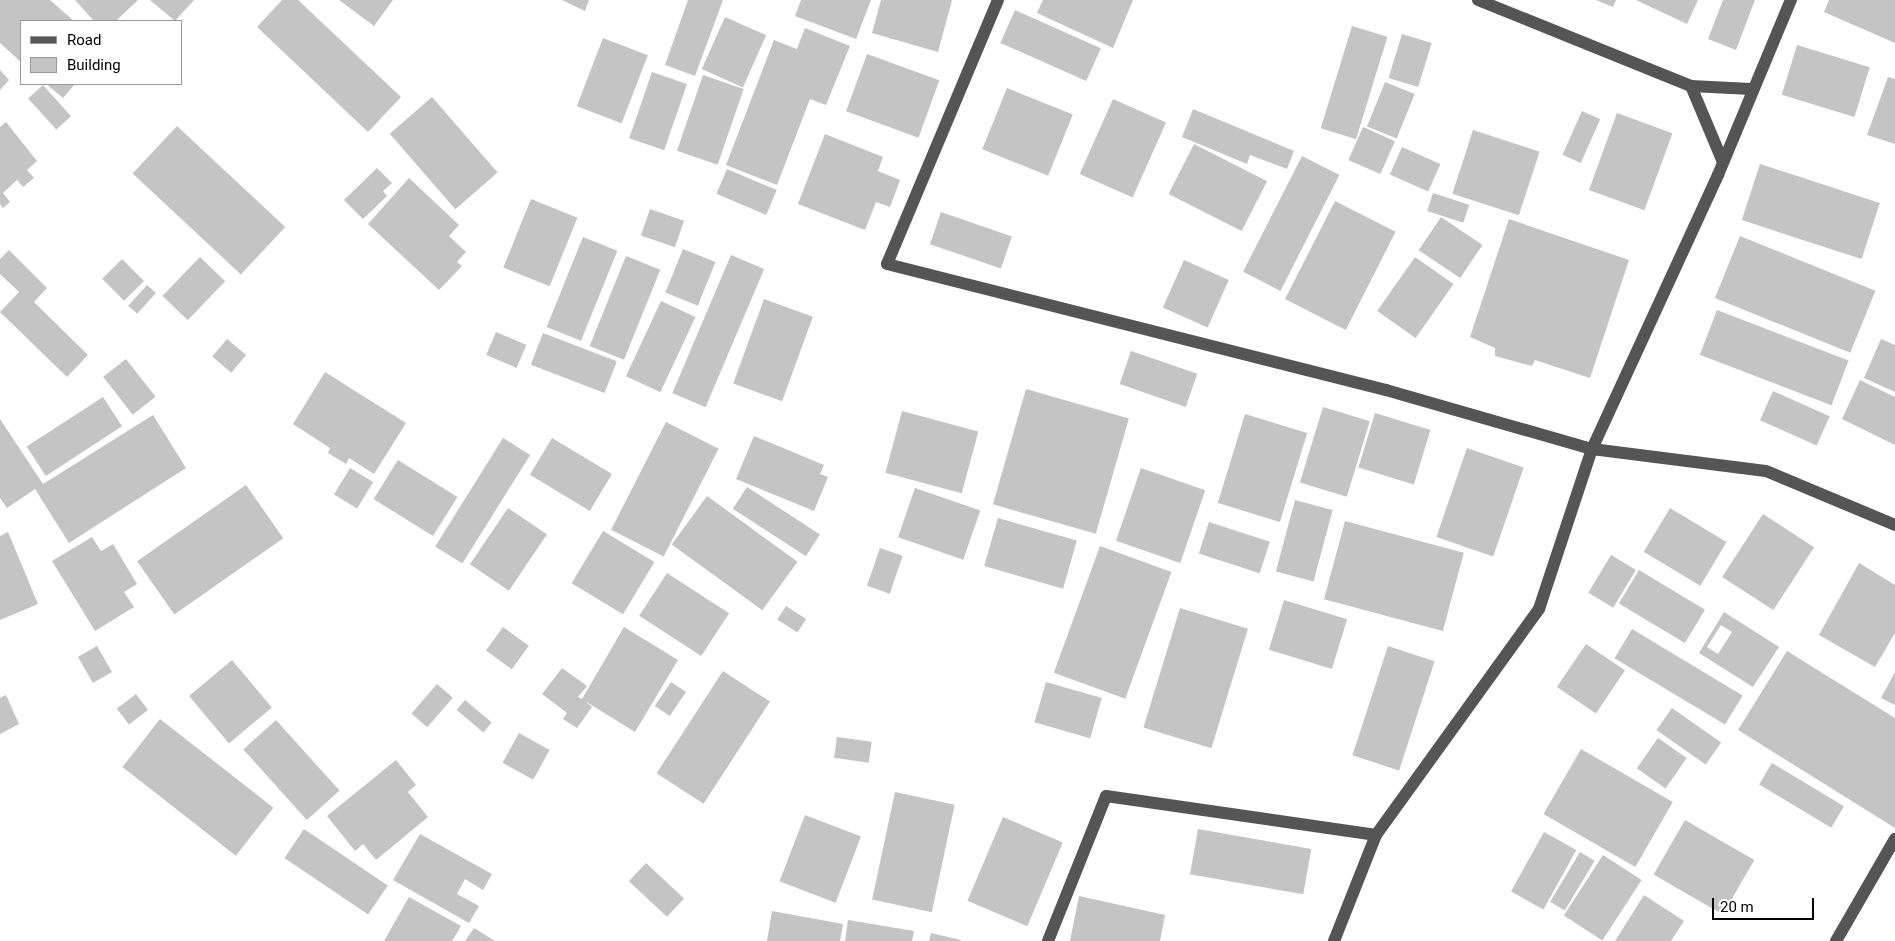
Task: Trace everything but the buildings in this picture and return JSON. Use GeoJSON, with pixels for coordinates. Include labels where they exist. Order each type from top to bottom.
{"type":"FeatureCollection","features":[{"type":"Feature","properties":{"kind":"street"},"geometry":{"type":"LineString","coordinates":[[998,0],[887,264],[1386,390],[1592,449],[1766,471],[1895,525]]}},
{"type":"Feature","properties":{"kind":"street"},"geometry":{"type":"LineString","coordinates":[[1478,0],[1691,86],[1751,89]]}},
{"type":"Feature","properties":{"kind":"street"},"geometry":{"type":"LineString","coordinates":[[1334,941],[1376,835],[1539,609],[1592,449],[1723,162],[1751,89],[1791,0]]}},
{"type":"Feature","properties":{"kind":"street"},"geometry":{"type":"LineString","coordinates":[[1691,86],[1723,162]]}},
{"type":"Feature","properties":{"kind":"street"},"geometry":{"type":"LineString","coordinates":[[1048,941],[1106,796],[1376,835]]}},
{"type":"Feature","properties":{"kind":"street"},"geometry":{"type":"LineString","coordinates":[[1836,941],[1895,840]]}}]}
